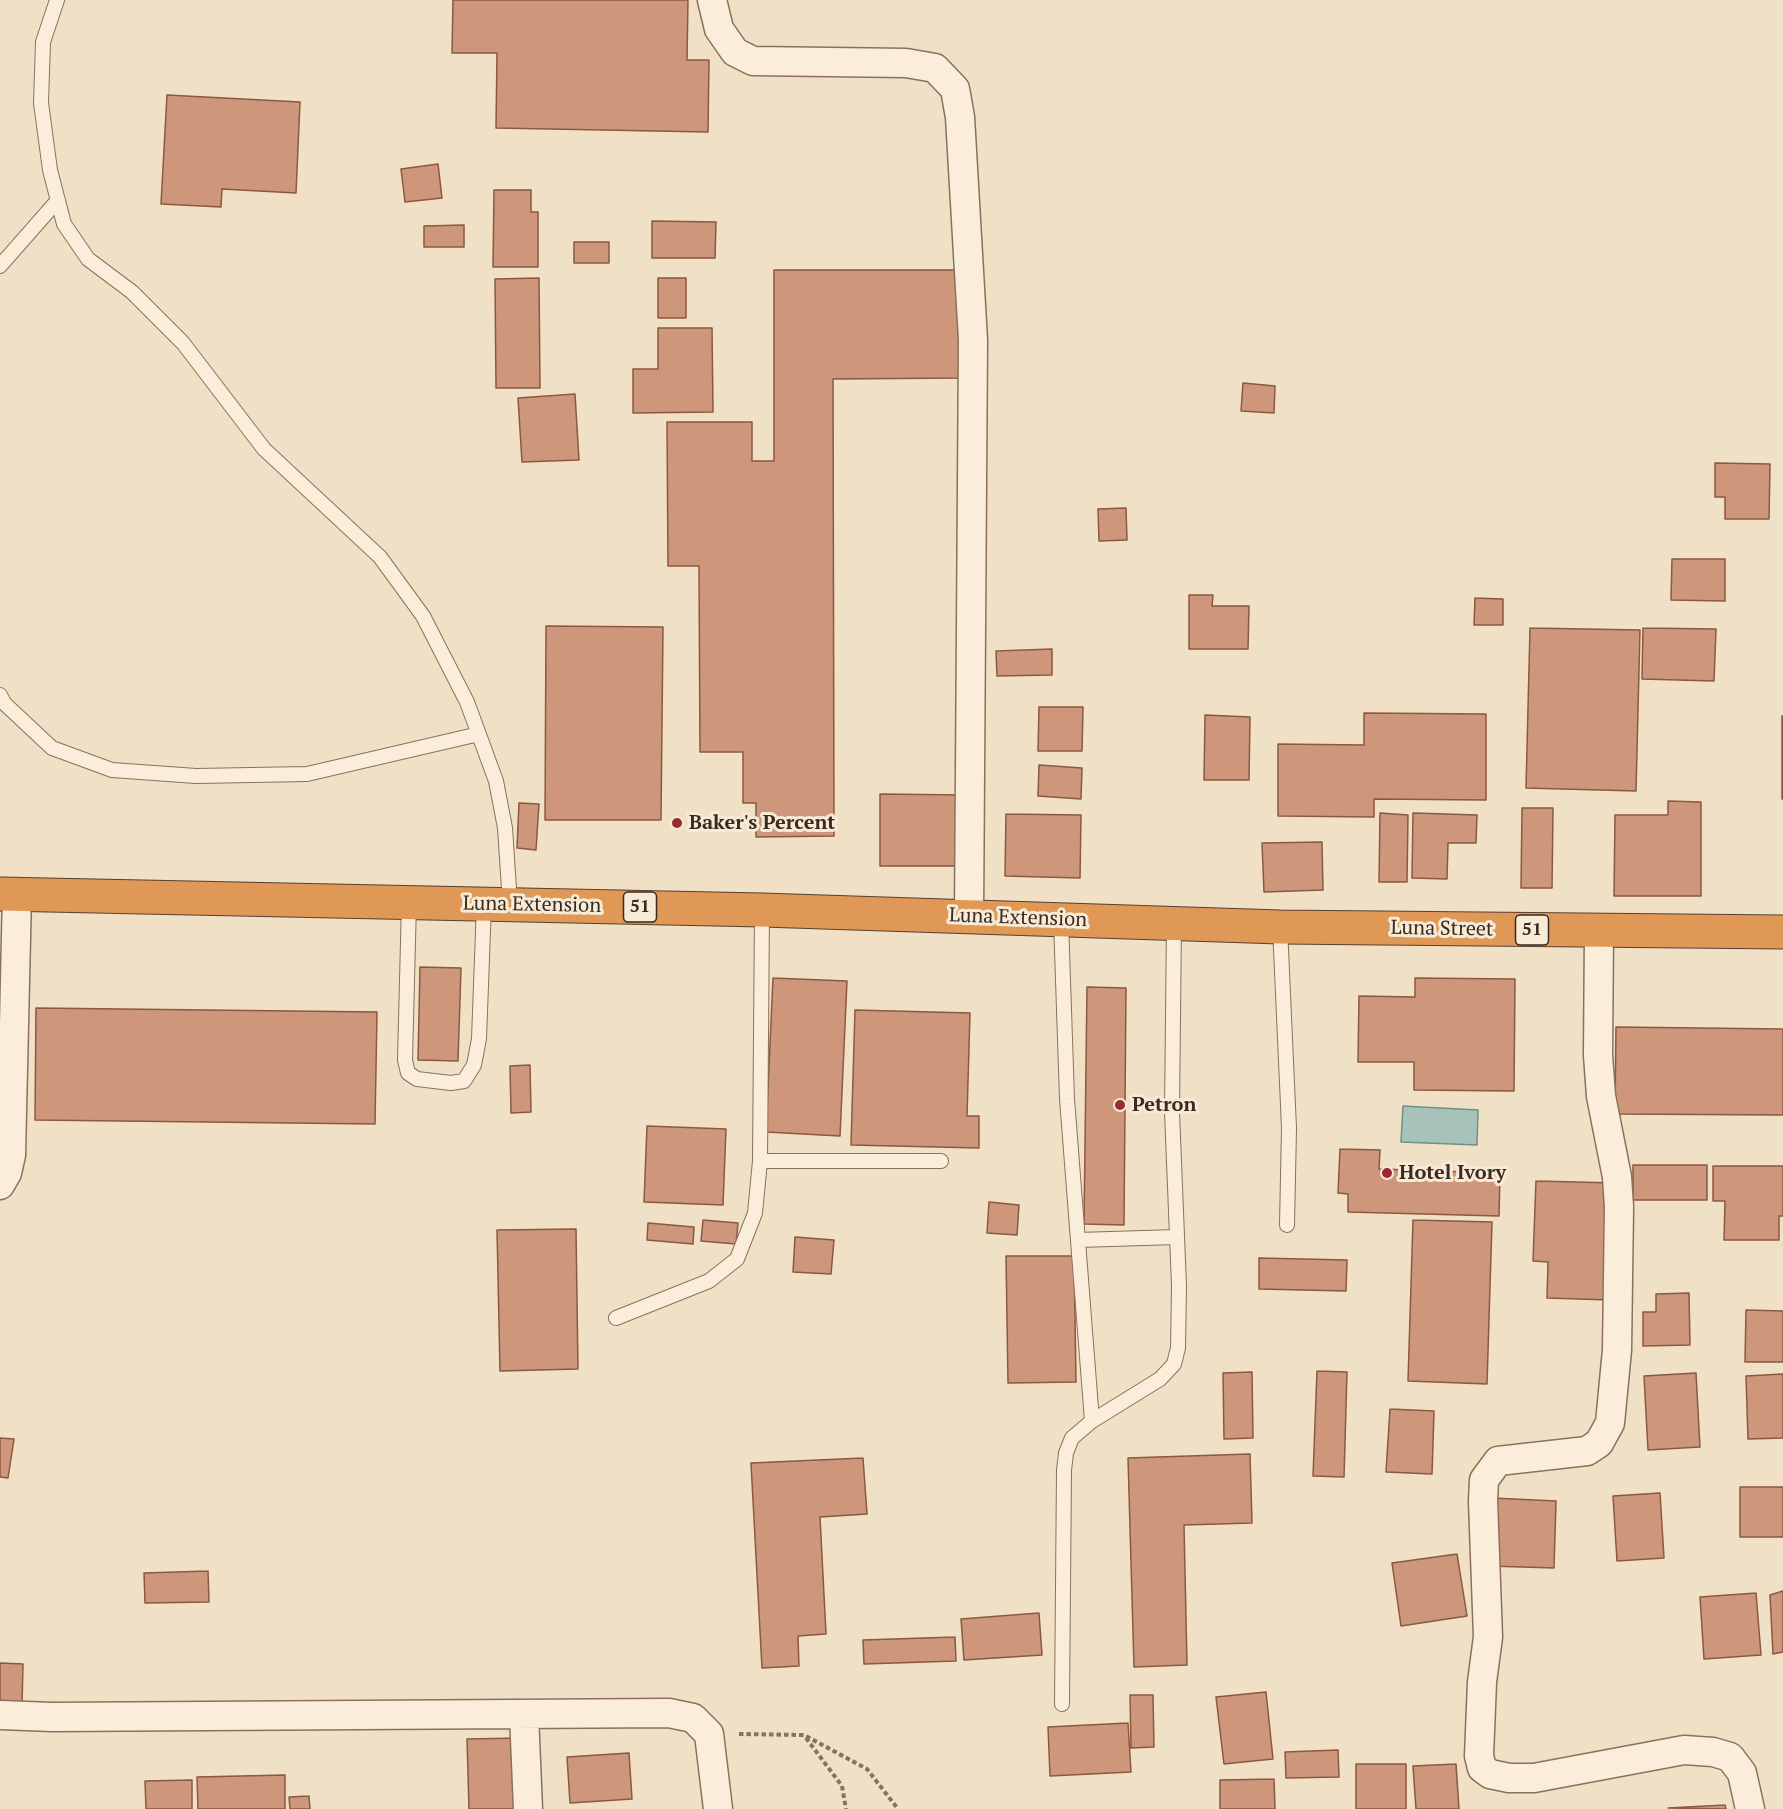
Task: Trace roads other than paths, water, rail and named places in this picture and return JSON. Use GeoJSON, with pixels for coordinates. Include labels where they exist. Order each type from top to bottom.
{"type":"FeatureCollection","features":[{"type":"Feature","properties":{"kind":"highway","name":"Luna Extension"},"geometry":{"type":"LineString","coordinates":[[8,894],[762,910],[1280,927]]}},
{"type":"Feature","properties":{"kind":"highway","name":"Luna Street"},"geometry":{"type":"LineString","coordinates":[[1280,927],[1783,932]]}},
{"type":"Feature","properties":{"kind":"street"},"geometry":{"type":"LineString","coordinates":[[712,0],[719,29],[735,52],[753,61],[906,63],[935,68],[955,89],[960,117],[973,340],[969,916]]}},
{"type":"Feature","properties":{"kind":"street"},"geometry":{"type":"LineString","coordinates":[[0,1185],[7,1173],[11,1155],[8,894]]}},
{"type":"Feature","properties":{"kind":"street"},"geometry":{"type":"LineString","coordinates":[[1599,931],[1598,1055],[1601,1096],[1617,1177],[1619,1207],[1617,1350],[1610,1423],[1599,1443],[1587,1451],[1498,1461],[1484,1480],[1488,1637],[1482,1682],[1479,1755],[1482,1768],[1490,1774],[1509,1778],[1534,1778],[1684,1750],[1713,1752],[1730,1757],[1742,1773],[1750,1809]]}},
{"type":"Feature","properties":{"kind":"street"},"geometry":{"type":"LineString","coordinates":[[0,1715],[669,1713],[693,1718],[709,1734],[718,1809]]}},
{"type":"Feature","properties":{"kind":"street"},"geometry":{"type":"LineString","coordinates":[[524,1714],[528,1809]]}},
{"type":"Feature","properties":{"kind":"lane"},"geometry":{"type":"LineString","coordinates":[[57,0],[43,42],[41,103],[50,170],[64,224],[88,259],[132,292],[183,343],[264,449],[380,557],[423,616],[467,702],[496,781],[505,828],[479,1039],[474,1065],[464,1081],[451,1083],[417,1079],[408,1073],[405,1060],[409,902]]}},
{"type":"Feature","properties":{"kind":"lane"},"geometry":{"type":"LineString","coordinates":[[0,266],[58,200]]}},
{"type":"Feature","properties":{"kind":"lane"},"geometry":{"type":"LineString","coordinates":[[0,695],[4,703],[52,748],[112,770],[196,776],[307,774],[479,734]]}},
{"type":"Feature","properties":{"kind":"lane"},"geometry":{"type":"LineString","coordinates":[[616,1318],[709,1281],[737,1259],[755,1213],[760,1161],[762,910]]}},
{"type":"Feature","properties":{"kind":"lane"},"geometry":{"type":"LineString","coordinates":[[1061,920],[1067,1099],[1092,1421]]}},
{"type":"Feature","properties":{"kind":"lane"},"geometry":{"type":"LineString","coordinates":[[1062,1704],[1066,1453],[1072,1438],[1092,1421],[1160,1379],[1174,1364],[1178,1348],[1172,1112],[1174,923]]}},
{"type":"Feature","properties":{"kind":"lane"},"geometry":{"type":"LineString","coordinates":[[1280,927],[1288,1128],[1287,1225]]}},
{"type":"Feature","properties":{"kind":"lane"},"geometry":{"type":"LineString","coordinates":[[760,1161],[941,1161]]}},
{"type":"Feature","properties":{"kind":"lane"},"geometry":{"type":"LineString","coordinates":[[1078,1240],[1177,1238]]}},
{"type":"Feature","properties":{"kind":"water"},"geometry":{"type":"Polygon","coordinates":[[[1403,1106],[1478,1110],[1477,1145],[1401,1142],[1403,1106]]]}},
{"type":"Feature","properties":{"kind":"place","name":"Baker's Percent"},"geometry":{"type":"Point","coordinates":[677,823]}},
{"type":"Feature","properties":{"kind":"place","name":"Petron"},"geometry":{"type":"Point","coordinates":[1120,1105]}},
{"type":"Feature","properties":{"kind":"place","name":"Hotel Ivory"},"geometry":{"type":"Point","coordinates":[1387,1173]}}]}
